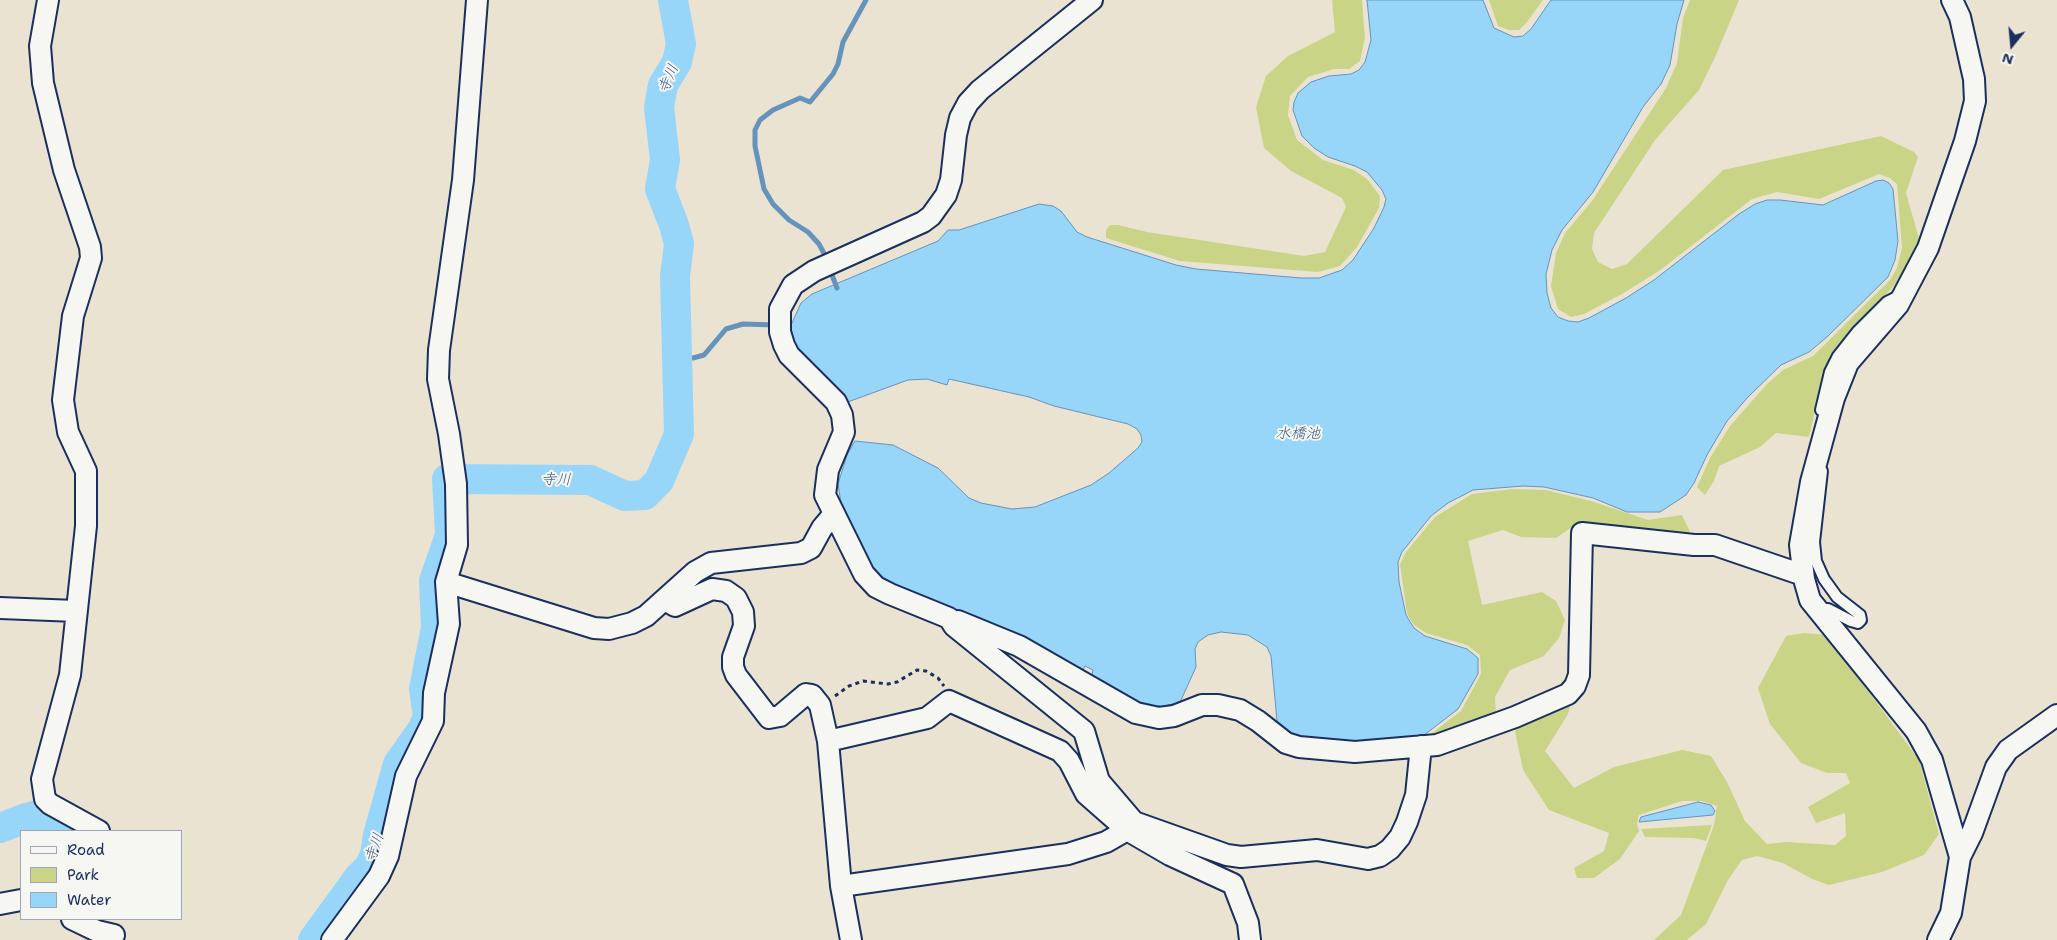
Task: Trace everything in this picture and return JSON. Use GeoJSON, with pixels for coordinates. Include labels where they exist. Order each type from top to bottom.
{"type":"FeatureCollection","features":[{"type":"Feature","properties":{"kind":"street"},"geometry":{"type":"LineString","coordinates":[[48,0],[40,46],[43,83],[64,170],[90,247],[91,258],[73,316],[63,400],[68,432],[86,471],[86,526],[70,675],[42,779],[46,799],[50,804],[97,830]]}},
{"type":"Feature","properties":{"kind":"street"},"geometry":{"type":"LineString","coordinates":[[332,940],[379,876],[385,863],[406,776],[433,722],[434,693],[449,624],[446,582],[457,545],[456,479],[438,379],[439,350],[464,180],[477,0]]}},
{"type":"Feature","properties":{"kind":"street"},"geometry":{"type":"LineString","coordinates":[[1092,0],[980,90],[968,103],[958,126],[951,180],[946,195],[931,216],[923,222],[814,271],[793,285],[780,309],[780,325],[784,345],[789,355],[836,402],[842,415],[844,432],[828,470],[825,482],[825,495],[864,574],[876,587],[1019,646],[1136,713],[1159,718],[1174,716],[1202,705],[1218,705],[1240,710],[1258,721],[1286,743],[1299,747],[1354,752],[1437,745],[1515,717],[1568,694],[1575,686],[1579,675],[1582,533],[1694,545],[1715,545],[1803,575]]}},
{"type":"Feature","properties":{"kind":"street"},"geometry":{"type":"LineString","coordinates":[[1952,0],[1960,17],[1974,79],[1975,101],[1965,141],[1945,204],[1928,248],[1898,305],[1848,363],[1834,398],[1811,482],[1800,545],[1803,575],[1810,600],[1916,731],[1932,760],[1960,857]]}},
{"type":"Feature","properties":{"kind":"street"},"geometry":{"type":"LineString","coordinates":[[446,582],[594,628],[609,629],[632,623],[646,616],[695,572],[711,563],[801,553],[811,548],[822,528],[834,515]]}},
{"type":"Feature","properties":{"kind":"street"},"geometry":{"type":"LineString","coordinates":[[664,600],[676,606],[712,589],[726,591],[736,598],[743,612],[744,626],[733,657],[733,667],[736,675],[769,718],[780,716],[806,694],[812,695],[820,705],[828,741],[841,886],[850,940]]}},
{"type":"Feature","properties":{"kind":"street"},"geometry":{"type":"LineString","coordinates":[[0,608],[76,611]]}},
{"type":"Feature","properties":{"kind":"street"},"geometry":{"type":"LineString","coordinates":[[949,618],[954,626],[1084,731],[1099,781],[1130,826],[1234,856],[1241,857],[1317,850],[1368,859],[1380,856],[1390,849],[1400,837],[1406,822],[1416,795],[1421,746]]}},
{"type":"Feature","properties":{"kind":"street"},"geometry":{"type":"LineString","coordinates":[[828,741],[927,718],[949,701],[1060,751],[1069,761],[1086,794],[1170,855],[1233,884],[1248,923],[1250,940]]}},
{"type":"Feature","properties":{"kind":"street"},"geometry":{"type":"LineString","coordinates":[[1938,940],[1951,913],[1960,857],[1972,833],[1996,767],[2008,750],[2057,715]]}},
{"type":"Feature","properties":{"kind":"street"},"geometry":{"type":"LineString","coordinates":[[841,886],[1068,854],[1106,842],[1130,826]]}},
{"type":"Feature","properties":{"kind":"street"},"geometry":{"type":"LineString","coordinates":[[0,904],[20,900]]}},
{"type":"Feature","properties":{"kind":"street"},"geometry":{"type":"LineString","coordinates":[[75,920],[111,932]]}},
{"type":"Feature","properties":{"kind":"lane"},"geometry":{"type":"LineString","coordinates":[[1818,610],[1828,609],[1858,623],[1861,620],[1860,615],[1837,597],[1824,579],[1816,561],[1814,542],[1822,470],[1821,450]]}},
{"type":"Feature","properties":{"kind":"path"},"geometry":{"type":"LineString","coordinates":[[820,705],[849,686],[862,681],[888,684],[897,682],[917,670],[926,671],[938,678],[944,685],[949,701]]}},
{"type":"Feature","properties":{"kind":"green space"},"geometry":{"type":"Polygon","coordinates":[[[1332,0],[1362,0],[1365,38],[1360,61],[1349,69],[1334,69],[1308,77],[1290,96],[1288,115],[1297,140],[1323,160],[1354,170],[1367,179],[1380,196],[1379,208],[1357,247],[1340,266],[1318,272],[1180,261],[1106,238],[1106,230],[1110,225],[1118,225],[1147,232],[1304,256],[1325,252],[1346,207],[1342,198],[1291,171],[1264,148],[1256,107],[1266,76],[1288,56],[1335,32],[1332,0]]]}},
{"type":"Feature","properties":{"kind":"green space"},"geometry":{"type":"Polygon","coordinates":[[[1489,0],[1543,0],[1519,30],[1509,30],[1498,26],[1489,0]]]}},
{"type":"Feature","properties":{"kind":"green space"},"geometry":{"type":"Polygon","coordinates":[[[1690,0],[1739,0],[1699,90],[1655,140],[1594,233],[1592,249],[1598,262],[1612,269],[1627,264],[1723,170],[1881,136],[1914,152],[1918,157],[1906,193],[1920,242],[1902,277],[1834,351],[1825,368],[1809,437],[1776,433],[1760,447],[1719,466],[1714,481],[1705,495],[1697,487],[1710,458],[1730,426],[1767,384],[1783,370],[1813,356],[1890,280],[1897,268],[1902,248],[1897,184],[1890,178],[1879,174],[1819,199],[1777,192],[1752,199],[1659,271],[1622,294],[1584,314],[1571,317],[1558,309],[1551,286],[1556,253],[1565,233],[1592,201],[1666,88],[1677,63],[1683,18],[1690,0]]]}},
{"type":"Feature","properties":{"kind":"green space"},"geometry":{"type":"Polygon","coordinates":[[[1512,489],[1546,490],[1591,501],[1648,520],[1682,515],[1690,532],[1684,538],[1572,527],[1556,538],[1521,537],[1503,530],[1468,541],[1482,605],[1542,592],[1556,601],[1565,620],[1559,638],[1544,656],[1510,670],[1495,697],[1496,715],[1424,739],[1461,711],[1481,674],[1480,655],[1467,645],[1426,633],[1414,625],[1407,614],[1400,564],[1406,552],[1435,517],[1472,494],[1512,489]]]}},
{"type":"Feature","properties":{"kind":"green space"},"geometry":{"type":"Polygon","coordinates":[[[1804,633],[1827,635],[1919,760],[1939,834],[1924,855],[1882,872],[1829,885],[1812,879],[1783,863],[1757,856],[1742,860],[1728,880],[1706,924],[1687,940],[1654,940],[1681,915],[1714,825],[1717,806],[1702,801],[1682,801],[1639,815],[1637,824],[1639,831],[1620,859],[1594,878],[1577,878],[1574,868],[1604,851],[1609,833],[1549,810],[1523,770],[1514,726],[1561,705],[1570,707],[1568,714],[1545,751],[1574,788],[1614,767],[1682,750],[1711,756],[1727,782],[1745,821],[1767,844],[1787,842],[1835,845],[1846,836],[1845,813],[1816,823],[1808,807],[1850,783],[1846,773],[1827,773],[1801,763],[1770,724],[1758,688],[1786,636],[1804,633]]]}},
{"type":"Feature","properties":{"kind":"green space"},"geometry":{"type":"Polygon","coordinates":[[[1712,825],[1706,841],[1694,838],[1645,837],[1641,829],[1712,825]]]}},
{"type":"Feature","properties":{"kind":"water","name":"水橋池"},"geometry":{"type":"Polygon","coordinates":[[[1367,0],[1483,0],[1494,28],[1514,37],[1523,36],[1531,29],[1551,0],[1684,0],[1677,24],[1670,65],[1661,84],[1643,107],[1593,192],[1562,230],[1552,250],[1546,274],[1547,293],[1551,308],[1558,317],[1578,322],[1626,298],[1654,280],[1739,214],[1755,204],[1767,200],[1780,200],[1823,205],[1876,181],[1883,180],[1889,183],[1893,189],[1898,241],[1895,260],[1888,277],[1827,337],[1809,352],[1781,365],[1749,396],[1727,421],[1686,495],[1660,512],[1627,512],[1593,498],[1544,487],[1523,486],[1473,490],[1448,503],[1431,516],[1402,552],[1398,562],[1399,582],[1406,615],[1414,628],[1425,636],[1467,649],[1478,658],[1478,674],[1458,709],[1419,739],[1358,745],[1287,738],[1277,721],[1271,656],[1267,647],[1248,635],[1221,632],[1208,635],[1198,642],[1195,649],[1196,667],[1177,709],[1174,704],[1157,707],[1139,702],[1092,675],[1093,670],[1085,666],[1083,670],[1029,639],[901,588],[881,576],[867,560],[841,503],[838,484],[847,455],[855,441],[893,445],[938,468],[969,498],[981,503],[1012,509],[1035,507],[1091,485],[1109,473],[1138,448],[1142,442],[1141,435],[1137,429],[1128,424],[1054,406],[1029,397],[949,379],[947,385],[927,379],[908,380],[845,403],[803,358],[787,334],[801,303],[812,294],[938,241],[948,230],[959,230],[1039,204],[1053,206],[1061,211],[1077,232],[1087,237],[1176,265],[1196,269],[1301,278],[1319,278],[1342,270],[1353,260],[1374,228],[1386,199],[1382,190],[1367,172],[1328,157],[1314,148],[1302,136],[1293,110],[1298,93],[1311,82],[1329,76],[1351,74],[1359,70],[1365,62],[1371,40],[1367,0]]]}},
{"type":"Feature","properties":{"kind":"water"},"geometry":{"type":"Polygon","coordinates":[[[1698,802],[1711,805],[1715,811],[1713,815],[1639,822],[1641,817],[1698,802]]]}},
{"type":"Feature","properties":{"kind":"waterway","name":"寺川"},"geometry":{"type":"LineString","coordinates":[[313,940],[359,877],[369,867],[375,855],[378,835],[398,764],[422,730],[428,717],[424,689],[436,628],[434,581],[450,535],[447,479],[590,480],[625,496],[645,495],[659,481],[679,434],[675,276],[679,244],[660,189],[665,160],[659,107],[663,85],[677,62],[681,44],[673,0]]}},
{"type":"Feature","properties":{"kind":"waterway"},"geometry":{"type":"LineString","coordinates":[[827,259],[819,244],[808,232],[789,220],[773,204],[764,189],[755,146],[755,130],[760,120],[773,110],[800,98],[810,102],[833,74],[838,64],[843,42],[866,0]]}},
{"type":"Feature","properties":{"kind":"waterway"},"geometry":{"type":"LineString","coordinates":[[832,275],[837,288]]}},
{"type":"Feature","properties":{"kind":"waterway"},"geometry":{"type":"LineString","coordinates":[[677,357],[693,358],[704,355],[726,329],[743,324],[776,325]]}},
{"type":"Feature","properties":{"kind":"waterway"},"geometry":{"type":"LineString","coordinates":[[0,828],[42,814],[69,830]]}}]}
